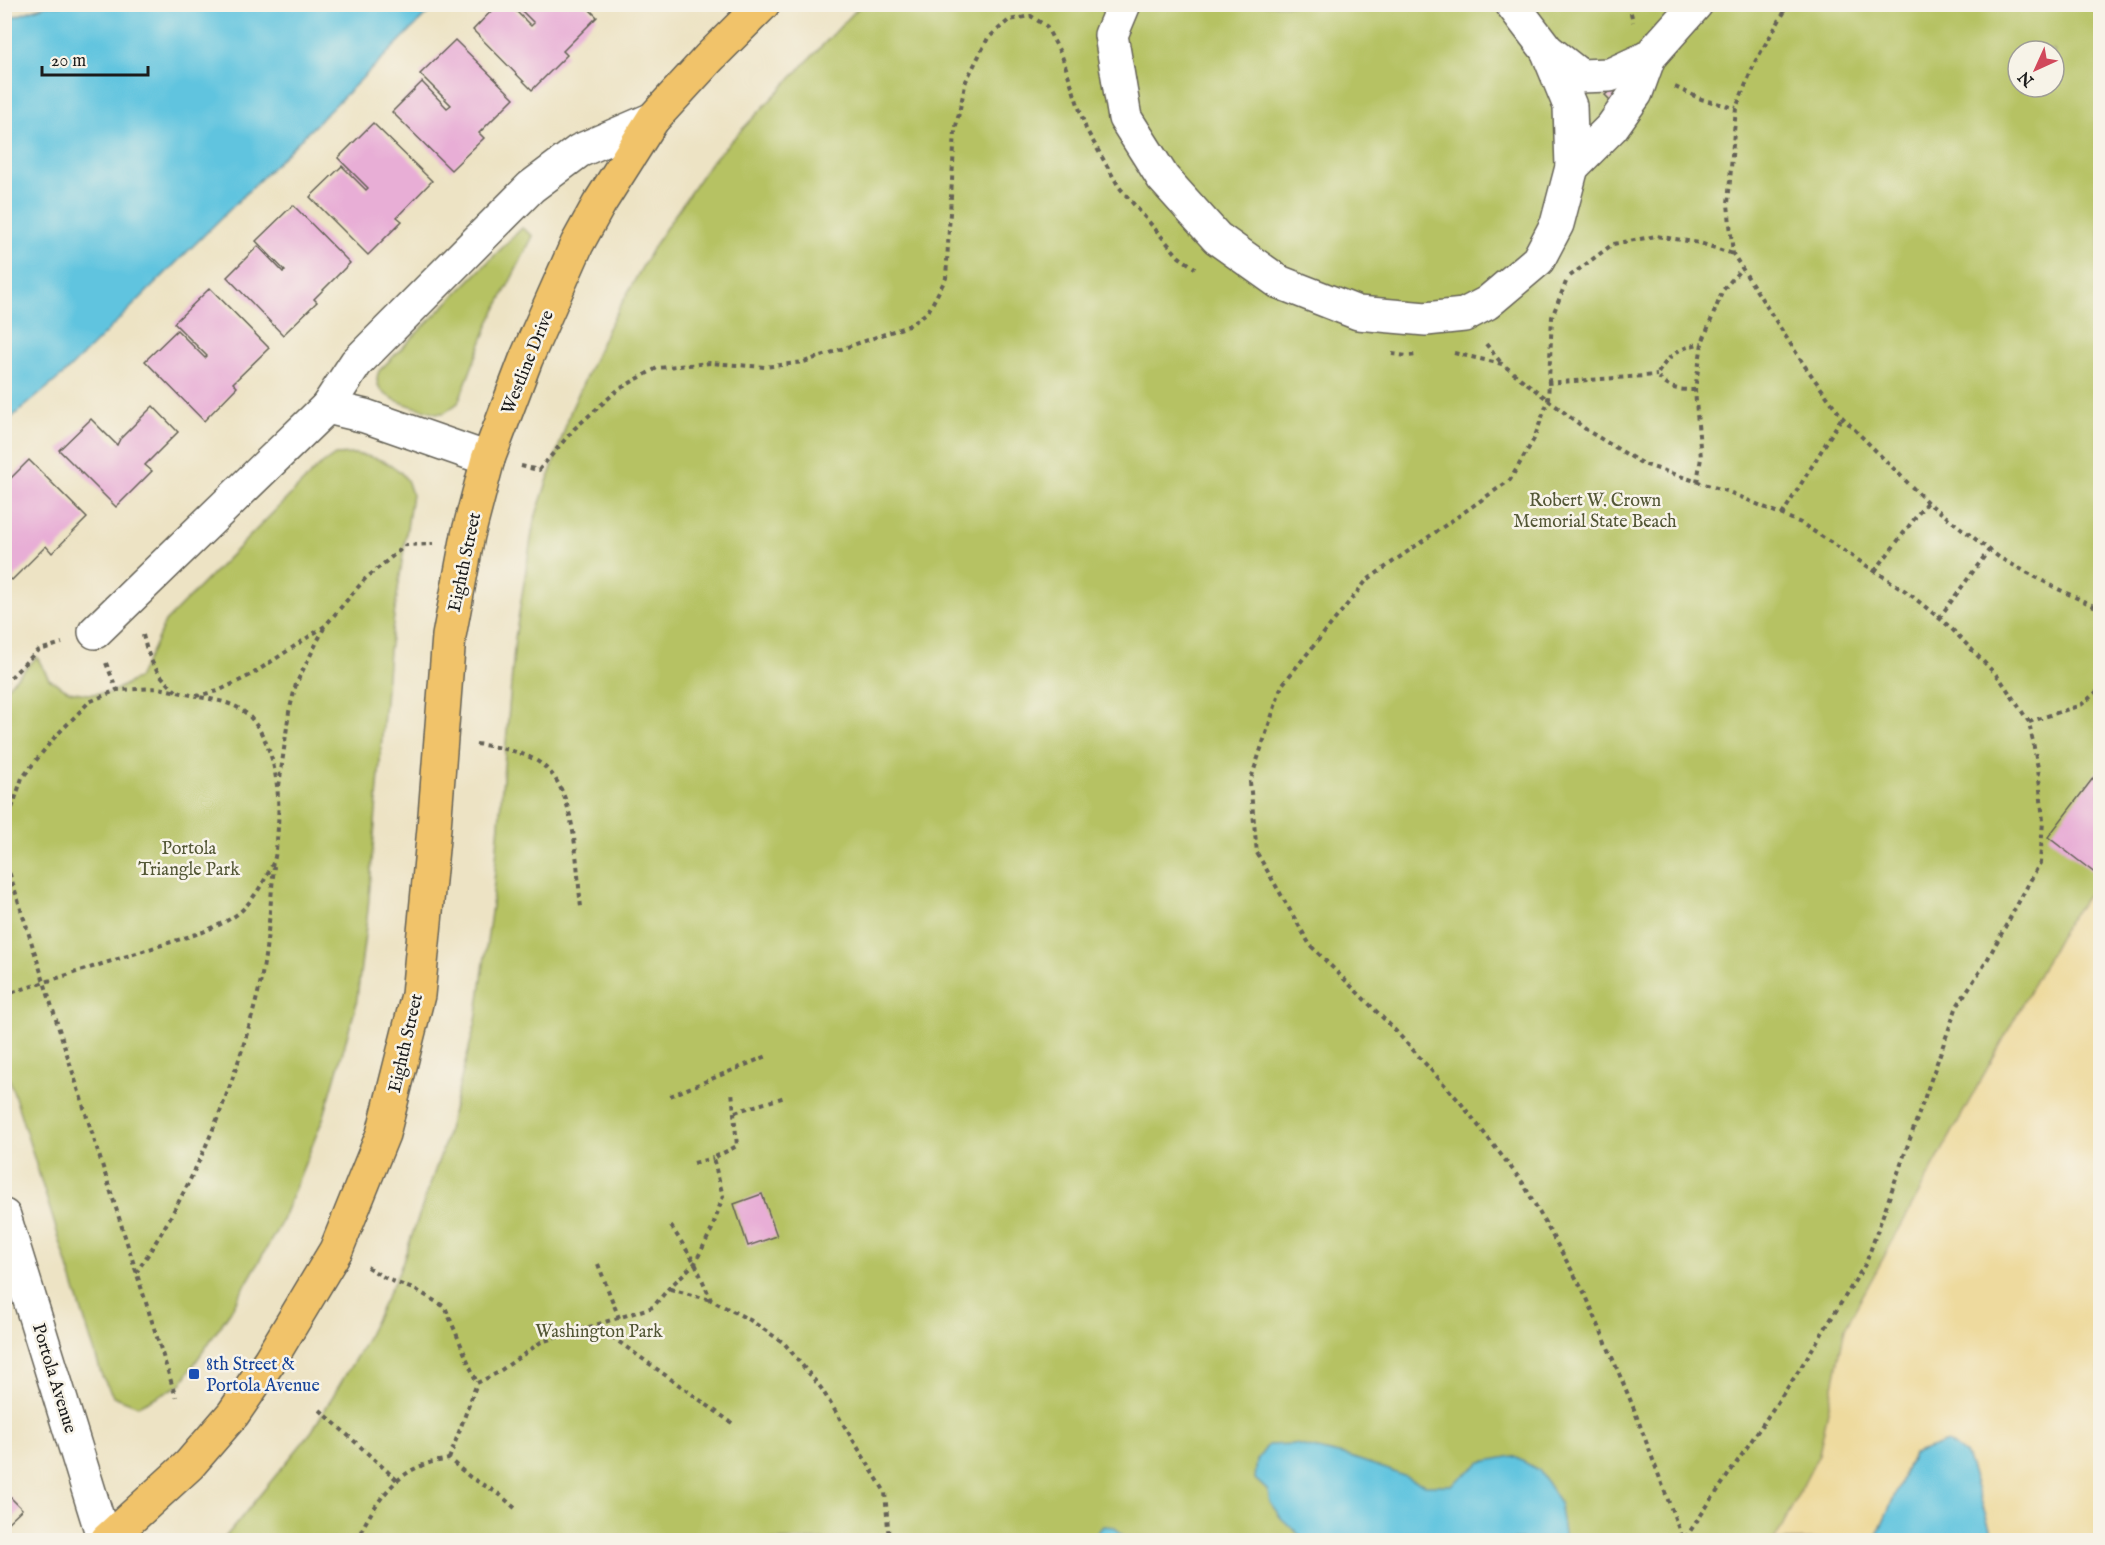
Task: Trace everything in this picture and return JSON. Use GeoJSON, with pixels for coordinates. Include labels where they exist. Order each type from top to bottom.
{"type":"FeatureCollection","features":[{"type":"Feature","properties":{"kind":"main road","name":"Westline Drive"},"geometry":{"type":"LineString","coordinates":[[488,459],[526,359],[577,244],[653,119],[709,57],[763,4]]}},
{"type":"Feature","properties":{"kind":"main road","name":"Eighth Street"},"geometry":{"type":"LineString","coordinates":[[105,1540],[189,1465],[233,1414],[270,1360],[336,1250],[383,1134],[418,995],[449,636],[466,545],[488,459]]}},
{"type":"Feature","properties":{"kind":"street"},"geometry":{"type":"LineString","coordinates":[[1101,4],[1111,35],[1125,118],[1163,178],[1217,238],[1279,282],[1358,313],[1426,319],[1464,315],[1487,303],[1538,260],[1557,224],[1572,167],[1570,106],[1547,50]]}},
{"type":"Feature","properties":{"kind":"street"},"geometry":{"type":"LineString","coordinates":[[1111,35],[1124,4]]}},
{"type":"Feature","properties":{"kind":"street"},"geometry":{"type":"LineString","coordinates":[[1512,4],[1547,50],[1580,76],[1659,69]]}},
{"type":"Feature","properties":{"kind":"street"},"geometry":{"type":"LineString","coordinates":[[1572,167],[1612,127],[1636,93],[1659,69],[1696,4]]}},
{"type":"Feature","properties":{"kind":"street","name":"Westline Drive"},"geometry":{"type":"LineString","coordinates":[[95,632],[327,407],[356,363],[531,187],[579,151],[653,119]]}},
{"type":"Feature","properties":{"kind":"street"},"geometry":{"type":"LineString","coordinates":[[327,407],[365,416],[488,459]]}},
{"type":"Feature","properties":{"kind":"street","name":"Portola Avenue"},"geometry":{"type":"LineString","coordinates":[[4,1216],[105,1540]]}},
{"type":"Feature","properties":{"kind":"path"},"geometry":{"type":"LineString","coordinates":[[1789,4],[1755,62],[1736,108],[1728,204],[1733,254],[1804,365],[1842,417],[1927,502],[2000,558],[2100,609]]}},
{"type":"Feature","properties":{"kind":"path"},"geometry":{"type":"LineString","coordinates":[[488,459],[539,470],[574,429],[619,389],[657,369],[710,363],[765,367],[804,362],[908,326],[928,312],[946,278],[956,131],[966,81],[988,38],[1009,20],[1031,16],[1046,26],[1062,56],[1086,129],[1119,187],[1179,257],[1198,270]]}},
{"type":"Feature","properties":{"kind":"path"},"geometry":{"type":"LineString","coordinates":[[1659,69],[1674,86],[1701,99],[1736,108]]}},
{"type":"Feature","properties":{"kind":"path"},"geometry":{"type":"LineString","coordinates":[[1683,1540],[1632,1404],[1586,1296],[1524,1183],[1460,1102],[1392,1028],[1310,945],[1257,853],[1250,782],[1282,685],[1367,580],[1510,480],[1534,439],[1548,401],[1547,383],[1552,317],[1568,278],[1613,244],[1656,236],[1700,243],[1733,254]]}},
{"type":"Feature","properties":{"kind":"path"},"geometry":{"type":"LineString","coordinates":[[1697,482],[1701,458],[1695,390],[1702,343],[1723,290],[1742,268]]}},
{"type":"Feature","properties":{"kind":"path"},"geometry":{"type":"LineString","coordinates":[[1657,375],[1667,359],[1681,348],[1702,343]]}},
{"type":"Feature","properties":{"kind":"path"},"geometry":{"type":"LineString","coordinates":[[1384,352],[1407,356],[1418,355]]}},
{"type":"Feature","properties":{"kind":"path"},"geometry":{"type":"LineString","coordinates":[[1450,352],[1502,364],[1588,431],[1643,464],[1729,492],[1801,523],[1907,592],[1950,627],[2000,679],[2029,722],[2038,768],[2043,821],[2040,863],[1992,952],[1956,1006],[1916,1126],[1866,1263],[1796,1375],[1683,1540]]}},
{"type":"Feature","properties":{"kind":"path"},"geometry":{"type":"LineString","coordinates":[[1547,383],[1657,375]]}},
{"type":"Feature","properties":{"kind":"path"},"geometry":{"type":"LineString","coordinates":[[1657,375],[1664,384],[1675,390],[1695,390]]}},
{"type":"Feature","properties":{"kind":"path"},"geometry":{"type":"LineString","coordinates":[[1782,515],[1842,417]]}},
{"type":"Feature","properties":{"kind":"path"},"geometry":{"type":"LineString","coordinates":[[1875,571],[1927,502]]}},
{"type":"Feature","properties":{"kind":"path"},"geometry":{"type":"LineString","coordinates":[[136,1273],[161,1236],[191,1181],[215,1127],[238,1063],[258,991],[270,910],[279,823],[278,790],[289,712],[296,684],[325,626],[365,579],[406,545],[466,545]]}},
{"type":"Feature","properties":{"kind":"path"},"geometry":{"type":"LineString","coordinates":[[1939,618],[1989,550]]}},
{"type":"Feature","properties":{"kind":"path"},"geometry":{"type":"LineString","coordinates":[[133,595],[152,664],[163,680],[177,692]]}},
{"type":"Feature","properties":{"kind":"path"},"geometry":{"type":"LineString","coordinates":[[196,696],[218,691],[251,675],[325,626]]}},
{"type":"Feature","properties":{"kind":"path"},"geometry":{"type":"LineString","coordinates":[[4,684],[37,651],[95,632]]}},
{"type":"Feature","properties":{"kind":"path"},"geometry":{"type":"LineString","coordinates":[[4,843],[6,826],[22,778],[54,738],[89,702],[117,690],[159,688],[229,703],[249,716],[263,736],[278,790]]}},
{"type":"Feature","properties":{"kind":"path"},"geometry":{"type":"LineString","coordinates":[[2029,722],[2081,705],[2100,689]]}},
{"type":"Feature","properties":{"kind":"path"},"geometry":{"type":"LineString","coordinates":[[441,739],[501,748],[521,754],[545,766],[561,787],[567,803],[581,907]]}},
{"type":"Feature","properties":{"kind":"path"},"geometry":{"type":"LineString","coordinates":[[4,856],[176,1397]]}},
{"type":"Feature","properties":{"kind":"path"},"geometry":{"type":"LineString","coordinates":[[4,995],[225,923],[246,906],[274,862]]}},
{"type":"Feature","properties":{"kind":"path"},"geometry":{"type":"LineString","coordinates":[[670,1096],[767,1056]]}},
{"type":"Feature","properties":{"kind":"path"},"geometry":{"type":"LineString","coordinates":[[694,1162],[713,1158],[737,1146],[732,1091]]}},
{"type":"Feature","properties":{"kind":"path"},"geometry":{"type":"LineString","coordinates":[[735,1112],[785,1097]]}},
{"type":"Feature","properties":{"kind":"path"},"geometry":{"type":"LineString","coordinates":[[449,1459],[477,1383],[541,1342],[653,1307],[695,1263],[712,1229],[723,1196],[713,1158]]}},
{"type":"Feature","properties":{"kind":"path"},"geometry":{"type":"LineString","coordinates":[[670,1226],[695,1263],[711,1300]]}},
{"type":"Feature","properties":{"kind":"path"},"geometry":{"type":"LineString","coordinates":[[336,1250],[387,1279],[418,1291],[445,1307],[477,1383]]}},
{"type":"Feature","properties":{"kind":"path"},"geometry":{"type":"LineString","coordinates":[[598,1264],[619,1318]]}},
{"type":"Feature","properties":{"kind":"path"},"geometry":{"type":"LineString","coordinates":[[669,1288],[711,1300],[750,1320],[784,1343],[821,1388],[885,1492],[890,1540]]}},
{"type":"Feature","properties":{"kind":"path"},"geometry":{"type":"LineString","coordinates":[[597,1326],[732,1423]]}},
{"type":"Feature","properties":{"kind":"path"},"geometry":{"type":"LineString","coordinates":[[320,1410],[398,1481]]}},
{"type":"Feature","properties":{"kind":"path"},"geometry":{"type":"LineString","coordinates":[[357,1540],[385,1494],[398,1481],[420,1466],[449,1459]]}},
{"type":"Feature","properties":{"kind":"path"},"geometry":{"type":"LineString","coordinates":[[449,1459],[470,1478],[499,1494],[516,1509]]}},
{"type":"Feature","properties":{"kind":"green space","name":"Robert W. Crown Memorial State Beach"},"geometry":{"type":"Polygon","coordinates":[[[861,5],[2100,5],[2100,1540],[1994,1540],[1966,1456],[1913,1454],[1875,1540],[223,1540],[312,1431],[361,1349],[399,1272],[444,1145],[476,1021],[492,905],[515,638],[534,521],[571,410],[608,328],[655,244],[711,162],[861,5]]]}},
{"type":"Feature","properties":{"kind":"green space"},"geometry":{"type":"Polygon","coordinates":[[[522,228],[533,236],[489,323],[458,403],[444,413],[436,413],[387,395],[380,389],[377,381],[379,371],[522,228]]]}},
{"type":"Feature","properties":{"kind":"green space","name":"Portola Triangle Park"},"geometry":{"type":"Polygon","coordinates":[[[354,454],[376,459],[396,469],[407,480],[412,494],[389,651],[368,910],[356,1006],[324,1116],[281,1223],[230,1312],[180,1385],[138,1406],[113,1396],[102,1376],[5,1065],[5,689],[37,657],[49,679],[69,691],[87,694],[110,693],[138,678],[165,622],[318,467],[335,455],[354,454]]]}},
{"type":"Feature","properties":{"kind":"sand"},"geometry":{"type":"Polygon","coordinates":[[[2100,880],[2100,1540],[1994,1540],[1966,1456],[1913,1454],[1875,1540],[1775,1540],[1819,1454],[1845,1328],[2068,921],[2100,880]]]}},
{"type":"Feature","properties":{"kind":"water"},"geometry":{"type":"Polygon","coordinates":[[[47,5],[436,5],[65,373],[5,423],[5,20],[47,5]]]}},
{"type":"Feature","properties":{"kind":"water"},"geometry":{"type":"Polygon","coordinates":[[[1947,1442],[1966,1455],[1994,1540],[1875,1540],[1913,1454],[1947,1442]]]}},
{"type":"Feature","properties":{"kind":"water"},"geometry":{"type":"Polygon","coordinates":[[[1295,1444],[1347,1456],[1425,1485],[1451,1485],[1481,1462],[1513,1456],[1539,1470],[1559,1501],[1565,1540],[1305,1540],[1281,1518],[1270,1502],[1268,1491],[1255,1479],[1257,1460],[1268,1445],[1295,1444]]]}},
{"type":"Feature","properties":{"kind":"water"},"geometry":{"type":"Polygon","coordinates":[[[1103,1526],[1115,1527],[1126,1540],[1091,1540],[1103,1526]]]}},
{"type":"Feature","properties":{"kind":"building"},"geometry":{"type":"Polygon","coordinates":[[[498,4],[509,4],[531,26],[534,23],[515,4],[584,4],[597,17],[563,51],[567,55],[532,90],[473,30],[498,4]]]}},
{"type":"Feature","properties":{"kind":"building"},"geometry":{"type":"Polygon","coordinates":[[[455,40],[514,98],[479,133],[484,138],[451,170],[392,112],[422,82],[447,108],[451,105],[420,74],[455,40]]]}},
{"type":"Feature","properties":{"kind":"building"},"geometry":{"type":"Polygon","coordinates":[[[1613,88],[1621,96],[1613,103],[1605,95],[1613,88]]]}},
{"type":"Feature","properties":{"kind":"building"},"geometry":{"type":"Polygon","coordinates":[[[373,123],[432,181],[397,217],[402,221],[368,255],[310,197],[342,166],[366,190],[368,188],[338,158],[373,123]]]}},
{"type":"Feature","properties":{"kind":"building"},"geometry":{"type":"Polygon","coordinates":[[[293,205],[350,263],[314,299],[317,302],[283,335],[227,277],[258,246],[283,272],[285,271],[256,241],[293,205]]]}},
{"type":"Feature","properties":{"kind":"building"},"geometry":{"type":"Polygon","coordinates":[[[210,288],[269,348],[233,383],[237,387],[204,421],[145,361],[177,330],[205,358],[207,356],[174,323],[210,288]]]}},
{"type":"Feature","properties":{"kind":"building"},"geometry":{"type":"Polygon","coordinates":[[[153,406],[178,432],[145,465],[152,471],[116,507],[59,450],[91,419],[117,445],[120,439],[153,406]]]}},
{"type":"Feature","properties":{"kind":"building"},"geometry":{"type":"Polygon","coordinates":[[[29,460],[87,518],[52,553],[46,546],[12,580],[4,573],[4,485],[29,460]]]}},
{"type":"Feature","properties":{"kind":"building"},"geometry":{"type":"Polygon","coordinates":[[[2100,769],[2100,868],[2096,874],[2048,837],[2100,769]]]}},
{"type":"Feature","properties":{"kind":"building"},"geometry":{"type":"Polygon","coordinates":[[[762,1194],[777,1236],[748,1246],[734,1204],[762,1194]]]}},
{"type":"Feature","properties":{"kind":"building"},"geometry":{"type":"Polygon","coordinates":[[[4,1491],[22,1509],[4,1526],[4,1491]]]}},
{"type":"Feature","properties":{"kind":"building"},"geometry":{"type":"Polygon","coordinates":[[[5,1527],[16,1538],[14,1540],[5,1540],[5,1527]]]}},
{"type":"Feature","properties":{"kind":"place","name":"8th Street & Portola Avenue"},"geometry":{"type":"Point","coordinates":[194,1374]}},
{"type":"Feature","properties":{"kind":"park label","name":"Washington Park"},"geometry":{"type":"Point","coordinates":[599,1331]}}]}
